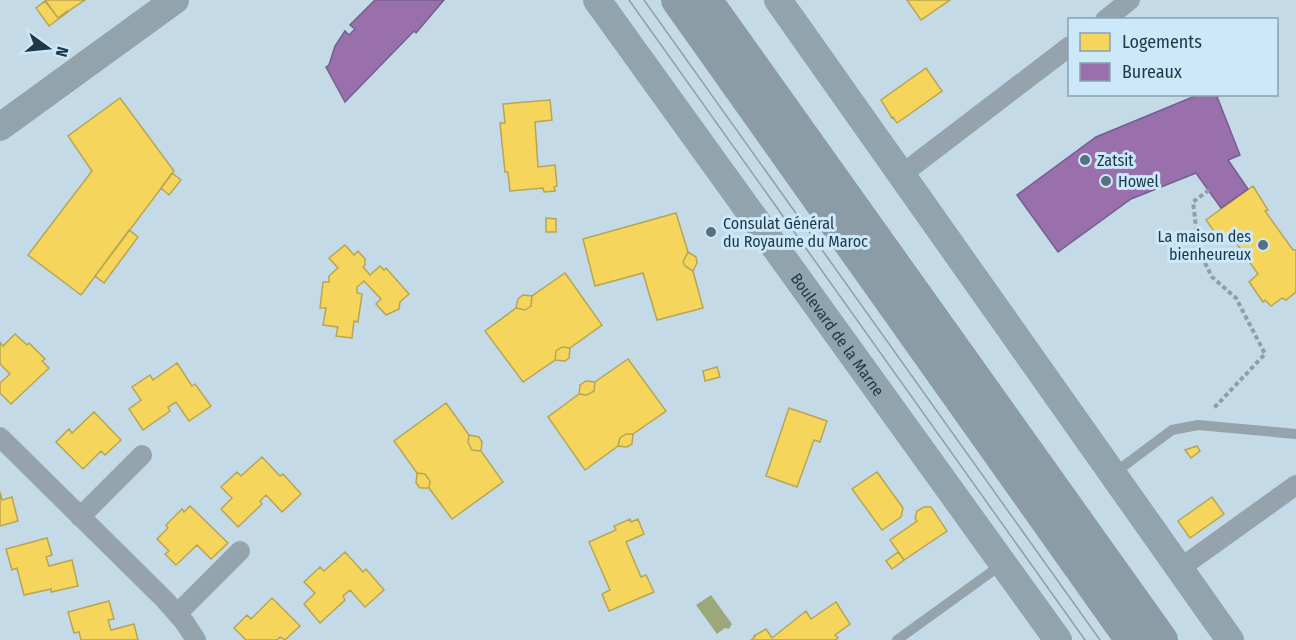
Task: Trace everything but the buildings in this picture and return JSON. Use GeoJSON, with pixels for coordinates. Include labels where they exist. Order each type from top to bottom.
{"type":"FeatureCollection","features":[{"type":"Feature","properties":{"kind":"main road"},"geometry":{"type":"LineString","coordinates":[[677,0],[1131,640]]}},
{"type":"Feature","properties":{"kind":"main road"},"geometry":{"type":"LineString","coordinates":[[706,0],[1162,640]]}},
{"type":"Feature","properties":{"kind":"street"},"geometry":{"type":"LineString","coordinates":[[0,127],[175,0]]}},
{"type":"Feature","properties":{"kind":"street","name":"Boulevard de la Marne"},"geometry":{"type":"LineString","coordinates":[[597,0],[1058,640]]}},
{"type":"Feature","properties":{"kind":"street"},"geometry":{"type":"LineString","coordinates":[[778,0],[1230,640]]}},
{"type":"Feature","properties":{"kind":"street"},"geometry":{"type":"LineString","coordinates":[[1108,18],[1130,0]]}},
{"type":"Feature","properties":{"kind":"street"},"geometry":{"type":"LineString","coordinates":[[901,175],[1068,48]]}},
{"type":"Feature","properties":{"kind":"street"},"geometry":{"type":"LineString","coordinates":[[0,437],[177,614],[196,640]]}},
{"type":"Feature","properties":{"kind":"street"},"geometry":{"type":"LineString","coordinates":[[80,517],[142,455]]}},
{"type":"Feature","properties":{"kind":"street"},"geometry":{"type":"LineString","coordinates":[[1179,569],[1296,485]]}},
{"type":"Feature","properties":{"kind":"street"},"geometry":{"type":"LineString","coordinates":[[177,614],[240,551]]}},
{"type":"Feature","properties":{"kind":"lane"},"geometry":{"type":"LineString","coordinates":[[1112,475],[1172,430],[1198,425],[1296,434]]}},
{"type":"Feature","properties":{"kind":"lane"},"geometry":{"type":"LineString","coordinates":[[897,640],[1004,563]]}},
{"type":"Feature","properties":{"kind":"path"},"geometry":{"type":"LineString","coordinates":[[1198,425],[1265,354],[1236,298],[1212,278],[1199,251],[1193,202],[1209,190]]}},
{"type":"Feature","properties":{"kind":"shaded area"},"geometry":{"type":"Polygon","coordinates":[[[711,595],[732,624],[729,629],[725,628],[717,634],[696,605],[711,595]]]}},
{"type":"Feature","properties":{"kind":"tram line"},"geometry":{"type":"LineString","coordinates":[[629,0],[1085,640]]}},
{"type":"Feature","properties":{"kind":"tram line"},"geometry":{"type":"LineString","coordinates":[[644,0],[1100,640]]}},
{"type":"Feature","properties":{"kind":"place","name":"Zatsit"},"geometry":{"type":"Point","coordinates":[1085,160]}},
{"type":"Feature","properties":{"kind":"place","name":"Howel"},"geometry":{"type":"Point","coordinates":[1106,181]}},
{"type":"Feature","properties":{"kind":"place","name":"Consulat Général du Royaume du Maroc"},"geometry":{"type":"Point","coordinates":[711,232]}},
{"type":"Feature","properties":{"kind":"place","name":"La maison des bienheureux"},"geometry":{"type":"Point","coordinates":[1263,245]}}]}
